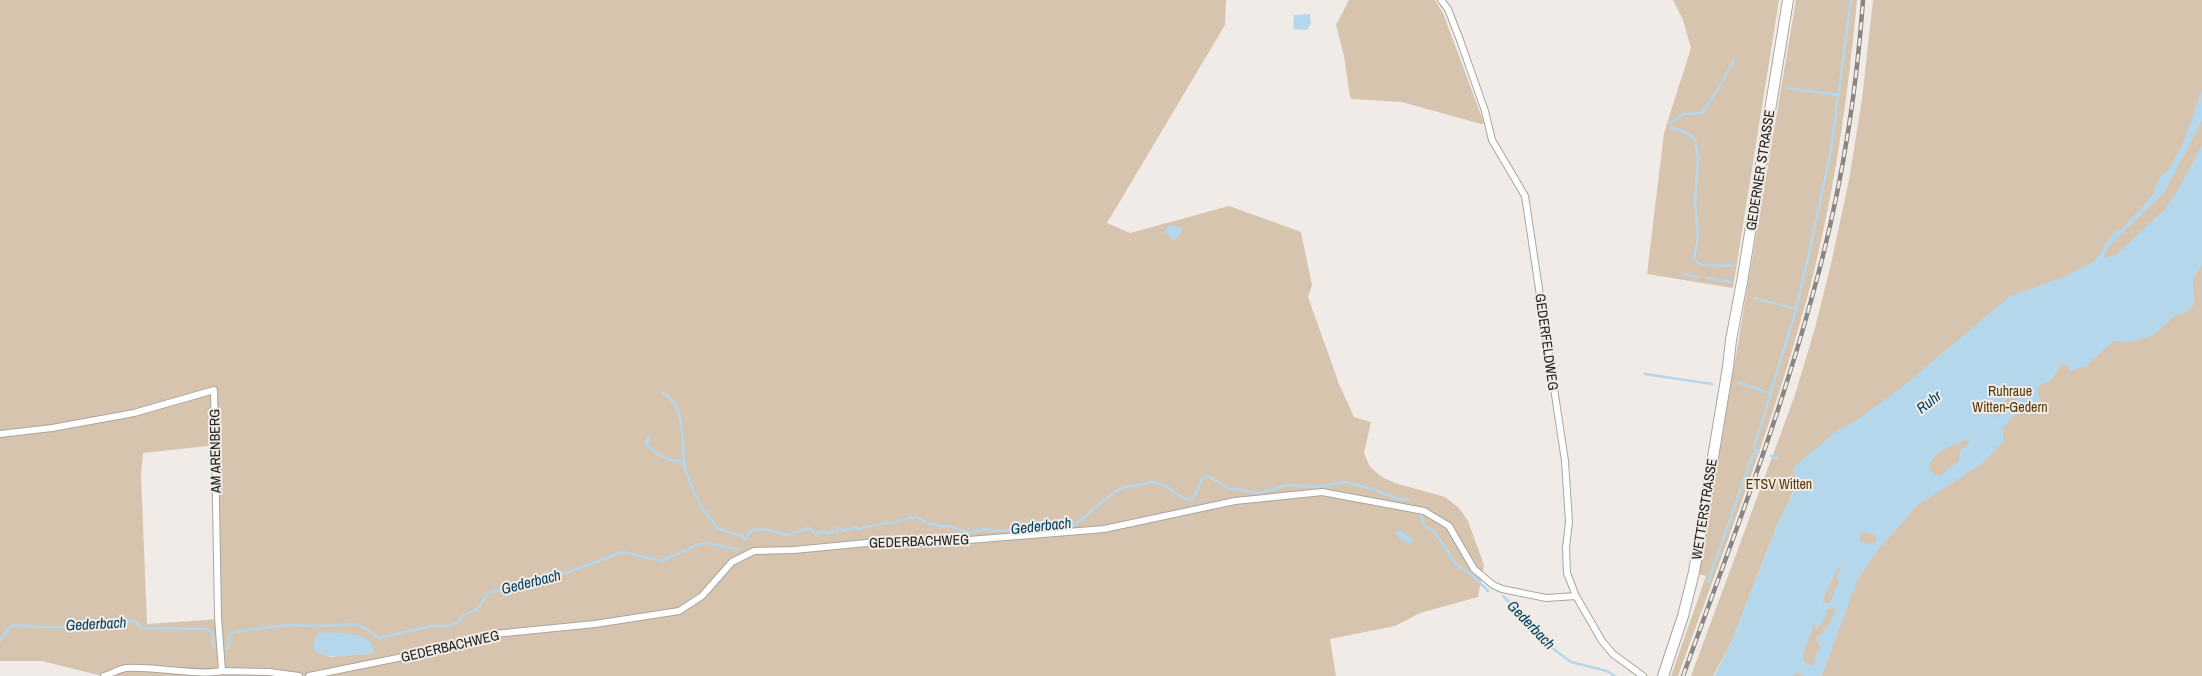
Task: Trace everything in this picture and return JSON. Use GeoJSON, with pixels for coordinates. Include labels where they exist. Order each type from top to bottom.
{"type":"FeatureCollection","features":[{"type":"Feature","properties":{"kind":"main road","name":"GEDERNER STRASSE"},"geometry":{"type":"LineString","coordinates":[[1731,340],[1744,273],[1788,0]]}},
{"type":"Feature","properties":{"kind":"main road","name":"WETTERSTRASSE"},"geometry":{"type":"LineString","coordinates":[[1663,676],[1683,616],[1694,572],[1731,340]]}},
{"type":"Feature","properties":{"kind":"street","name":"GEDERFELDWEG"},"geometry":{"type":"LineString","coordinates":[[1441,0],[1448,9],[1460,40],[1485,111],[1492,140],[1525,196],[1565,461],[1569,522],[1566,565],[1576,596],[1608,648],[1613,654],[1643,676]]}},
{"type":"Feature","properties":{"kind":"street","name":"AM ARENBERG"},"geometry":{"type":"LineString","coordinates":[[0,434],[52,428],[134,413],[214,390],[218,617],[222,671]]}},
{"type":"Feature","properties":{"kind":"street","name":"GEDERBACHWEG"},"geometry":{"type":"LineString","coordinates":[[309,676],[442,649],[494,634],[595,624],[680,611],[702,596],[732,562],[754,551],[794,550],[877,542],[932,544],[1104,529],[1235,501],[1322,492],[1424,510],[1449,526],[1474,569],[1493,585],[1502,589],[1546,598],[1576,596]]}},
{"type":"Feature","properties":{"kind":"street"},"geometry":{"type":"LineString","coordinates":[[104,676],[125,668],[189,674],[216,674],[222,671],[269,672],[299,676]]}},
{"type":"Feature","properties":{"kind":"green space"},"geometry":{"type":"Polygon","coordinates":[[[0,0],[1226,0],[1225,25],[1107,223],[1130,233],[1229,206],[1301,232],[1312,285],[1308,297],[1339,384],[1354,417],[1371,422],[1364,453],[1370,467],[1382,477],[1395,483],[1445,497],[1459,508],[1468,521],[1484,565],[1478,597],[1420,613],[1395,626],[1330,639],[1336,676],[102,676],[42,661],[0,661],[0,0]],[[217,445],[143,453],[141,474],[147,624],[220,619],[217,445]],[[318,633],[329,657],[373,653],[347,634],[318,633]]]}},
{"type":"Feature","properties":{"kind":"green space"},"geometry":{"type":"Polygon","coordinates":[[[1349,0],[1435,0],[1443,13],[1484,123],[1481,124],[1402,102],[1352,99],[1350,97],[1344,56],[1336,25],[1349,0]]]}},
{"type":"Feature","properties":{"kind":"green space"},"geometry":{"type":"Polygon","coordinates":[[[1673,0],[1779,0],[1733,288],[1647,274],[1664,133],[1691,48],[1683,20],[1673,0]]]}},
{"type":"Feature","properties":{"kind":"green space"},"geometry":{"type":"Polygon","coordinates":[[[1796,0],[1857,0],[1843,122],[1829,203],[1811,283],[1787,368],[1742,501],[1678,676],[1671,676],[1706,576],[1699,574],[1796,0]]]}},
{"type":"Feature","properties":{"kind":"green space","name":"Ruhraue Witten-Gedern"},"geometry":{"type":"Polygon","coordinates":[[[1873,0],[2202,0],[2202,676],[1792,676],[1834,570],[1863,523],[1792,469],[1796,482],[1794,490],[1778,524],[1731,643],[1713,676],[1691,676],[1795,395],[1815,328],[1849,180],[1862,99],[1873,0]]]}},
{"type":"Feature","properties":{"kind":"water"},"geometry":{"type":"Polygon","coordinates":[[[1310,14],[1311,24],[1307,30],[1293,29],[1294,15],[1310,14]]]}},
{"type":"Feature","properties":{"kind":"water","name":"Ruhr"},"geometry":{"type":"Polygon","coordinates":[[[2202,89],[2202,121],[2164,193],[2108,247],[2104,258],[2116,255],[2164,210],[2177,192],[2202,145],[2202,265],[2193,279],[2194,304],[2186,312],[2175,316],[2152,336],[2131,342],[2114,341],[2086,366],[2071,371],[2067,366],[2061,364],[2051,381],[2041,384],[2037,389],[2040,400],[2037,405],[2012,417],[2003,428],[2003,442],[1982,464],[1919,504],[1877,551],[1857,581],[1822,676],[1804,676],[1797,672],[1793,676],[1714,676],[1731,643],[1778,523],[1791,498],[1796,482],[1792,469],[1839,429],[1854,422],[1901,388],[2010,296],[2061,278],[2095,261],[2112,234],[2122,229],[2152,196],[2160,177],[2170,168],[2184,141],[2202,89]],[[2012,397],[2006,400],[1997,410],[1997,418],[2017,400],[2012,397]],[[1970,439],[1940,452],[1932,460],[1929,466],[1935,476],[1941,476],[1947,469],[1959,461],[1960,450],[1967,445],[1970,439]],[[1863,531],[1860,537],[1861,542],[1872,544],[1876,542],[1876,536],[1863,531]],[[1839,567],[1825,594],[1823,603],[1830,603],[1839,581],[1836,579],[1841,569],[1839,567]],[[1835,608],[1828,609],[1823,622],[1817,630],[1815,627],[1817,622],[1813,625],[1804,651],[1804,661],[1811,666],[1816,662],[1814,657],[1821,647],[1817,643],[1817,636],[1821,635],[1828,625],[1835,608]]]}},
{"type":"Feature","properties":{"kind":"water"},"geometry":{"type":"Polygon","coordinates":[[[1169,225],[1182,229],[1178,238],[1173,239],[1164,232],[1169,225]]]}},
{"type":"Feature","properties":{"kind":"water"},"geometry":{"type":"Polygon","coordinates":[[[1400,530],[1414,540],[1410,544],[1400,539],[1395,533],[1400,530]]]}},
{"type":"Feature","properties":{"kind":"water"},"geometry":{"type":"Polygon","coordinates":[[[318,633],[353,634],[368,640],[372,646],[373,653],[342,656],[321,654],[314,650],[314,640],[318,633]]]}},
{"type":"Feature","properties":{"kind":"waterway"},"geometry":{"type":"LineString","coordinates":[[1708,582],[1753,454],[1759,452],[1754,448],[1796,309],[1831,150],[1851,0]]}},
{"type":"Feature","properties":{"kind":"waterway"},"geometry":{"type":"LineString","coordinates":[[1670,123],[1684,114],[1702,113],[1734,60]]}},
{"type":"Feature","properties":{"kind":"waterway"},"geometry":{"type":"LineString","coordinates":[[1786,88],[1839,95]]}},
{"type":"Feature","properties":{"kind":"waterway"},"geometry":{"type":"LineString","coordinates":[[1671,127],[1691,135],[1695,141],[1698,157],[1695,203],[1698,236],[1694,260],[1703,265],[1733,266]]}},
{"type":"Feature","properties":{"kind":"waterway"},"geometry":{"type":"LineString","coordinates":[[1683,274],[1697,277]]}},
{"type":"Feature","properties":{"kind":"waterway"},"geometry":{"type":"LineString","coordinates":[[1707,278],[1731,282]]}},
{"type":"Feature","properties":{"kind":"waterway"},"geometry":{"type":"LineString","coordinates":[[1754,298],[1796,309]]}},
{"type":"Feature","properties":{"kind":"waterway"},"geometry":{"type":"LineString","coordinates":[[1645,374],[1712,384]]}},
{"type":"Feature","properties":{"kind":"waterway"},"geometry":{"type":"LineString","coordinates":[[1738,382],[1771,394]]}},
{"type":"Feature","properties":{"kind":"waterway","name":"Gederbach"},"geometry":{"type":"LineString","coordinates":[[662,393],[670,398],[676,406],[681,426],[685,467],[701,505],[716,528],[742,536],[746,540],[749,533],[753,530],[765,529],[786,535],[809,528],[816,534],[822,531],[827,534],[830,531],[837,532],[839,527],[843,531],[856,527],[859,530],[868,526],[911,517],[913,519],[917,517],[929,524],[943,527],[949,526],[970,533],[985,529],[996,531],[1074,525],[1116,491],[1126,487],[1154,482],[1167,487],[1185,499],[1192,500],[1202,478],[1208,476],[1228,488],[1259,493],[1288,485],[1314,487],[1346,482],[1396,498],[1409,500]]}},
{"type":"Feature","properties":{"kind":"waterway"},"geometry":{"type":"LineString","coordinates":[[650,435],[646,444],[661,456],[670,460],[680,461],[685,466]]}},
{"type":"Feature","properties":{"kind":"waterway"},"geometry":{"type":"LineString","coordinates":[[1771,456],[1778,458]]}},
{"type":"Feature","properties":{"kind":"waterway","name":"Gederbach"},"geometry":{"type":"LineString","coordinates":[[1421,514],[1424,526],[1432,530],[1455,563],[1472,575],[1488,591]]}},
{"type":"Feature","properties":{"kind":"waterway","name":"Gederbach"},"geometry":{"type":"LineString","coordinates":[[226,648],[229,648],[229,637],[234,632],[289,625],[353,624],[365,628],[379,638],[432,626],[444,627],[458,622],[463,616],[477,609],[489,592],[541,582],[623,552],[662,561],[697,545],[707,543],[739,548]]}},
{"type":"Feature","properties":{"kind":"waterway","name":"Gederbach"},"geometry":{"type":"LineString","coordinates":[[1503,596],[1539,632],[1548,645],[1571,662],[1607,671],[1615,676]]}},
{"type":"Feature","properties":{"kind":"waterway","name":"Gederbach"},"geometry":{"type":"LineString","coordinates":[[0,641],[9,628],[14,625],[67,627],[124,621],[136,622],[142,628],[207,629],[212,633],[213,646]]}},
{"type":"Feature","properties":{"kind":"railway"},"geometry":{"type":"LineString","coordinates":[[1683,676],[1768,441],[1822,261],[1851,113],[1863,0]]}},
{"type":"Feature","properties":{"kind":"park label","name":"ETSV Witten"},"geometry":{"type":"Point","coordinates":[1779,484]}}]}
